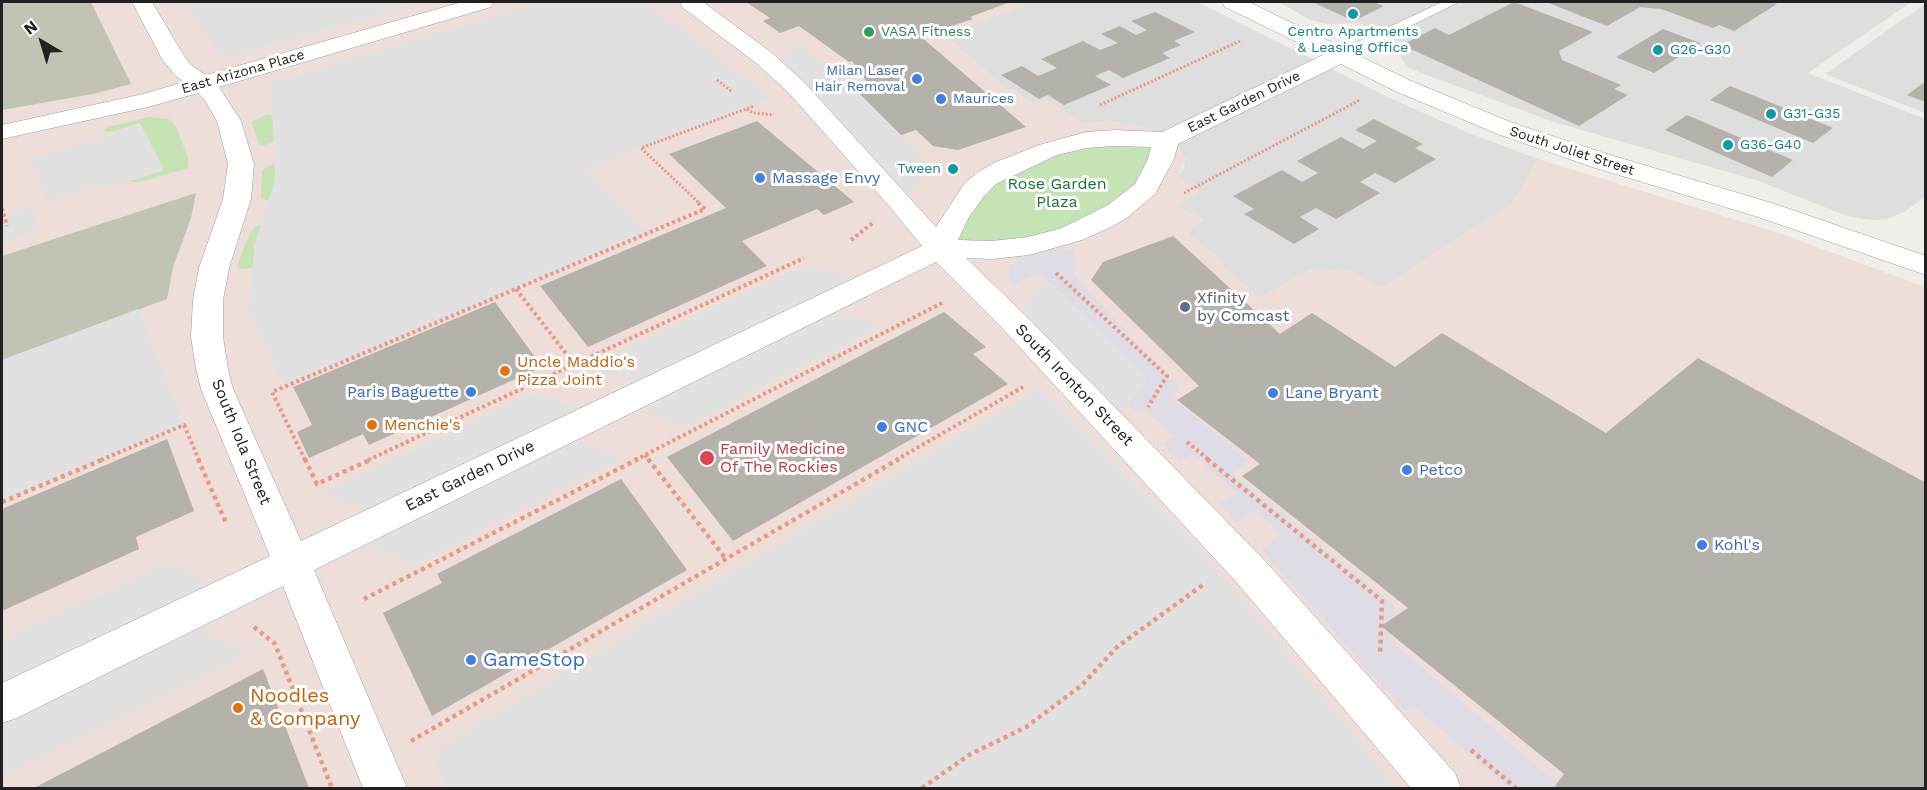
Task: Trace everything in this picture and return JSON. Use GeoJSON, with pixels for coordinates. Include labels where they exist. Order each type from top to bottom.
{"type":"FeatureCollection","features":[{"type":"Feature","properties":{"kind":"street","name":"South Iola Street"},"geometry":{"type":"LineString","coordinates":[[142,2],[180,67],[203,84],[229,121],[236,140],[241,164],[237,199],[217,259],[208,300],[207,337],[212,369],[217,389],[292,562],[379,776]]}},
{"type":"Feature","properties":{"kind":"street","name":"East Arizona Place"},"geometry":{"type":"LineString","coordinates":[[2,132],[148,100],[483,2]]}},
{"type":"Feature","properties":{"kind":"street","name":"South Ironton Street"},"geometry":{"type":"LineString","coordinates":[[690,2],[764,58],[789,80],[893,193],[939,249],[1057,367],[1252,573],[1439,789]]}},
{"type":"Feature","properties":{"kind":"street","name":"South Joliet Street"},"geometry":{"type":"LineString","coordinates":[[1233,2],[1436,102],[1504,128],[1598,160],[1765,210],[1923,261]]}},
{"type":"Feature","properties":{"kind":"street","name":"East Garden Drive"},"geometry":{"type":"LineString","coordinates":[[939,249],[955,217],[974,190],[987,178],[1005,168],[1048,150],[1086,141],[1114,138],[1166,140],[1339,56]]}},
{"type":"Feature","properties":{"kind":"street","name":"East Garden Drive"},"geometry":{"type":"LineString","coordinates":[[2,705],[939,249],[992,250],[1029,246],[1072,234],[1101,221],[1118,211],[1146,188],[1161,159],[1166,140]]}},
{"type":"Feature","properties":{"kind":"lane","name":"East Garden Drive"},"geometry":{"type":"LineString","coordinates":[[1339,56],[1452,2]]}},
{"type":"Feature","properties":{"kind":"path"},"geometry":{"type":"LineString","coordinates":[[1097,106],[1244,40]]}},
{"type":"Feature","properties":{"kind":"path"},"geometry":{"type":"LineString","coordinates":[[717,80],[731,91]]}},
{"type":"Feature","properties":{"kind":"path"},"geometry":{"type":"LineString","coordinates":[[1182,195],[1364,98]]}},
{"type":"Feature","properties":{"kind":"path"},"geometry":{"type":"LineString","coordinates":[[754,106],[641,148],[705,209],[272,392],[317,484],[804,258]]}},
{"type":"Feature","properties":{"kind":"path"},"geometry":{"type":"LineString","coordinates":[[2,208],[7,226]]}},
{"type":"Feature","properties":{"kind":"path"},"geometry":{"type":"LineString","coordinates":[[850,240],[878,219]]}},
{"type":"Feature","properties":{"kind":"path"},"geometry":{"type":"LineString","coordinates":[[1055,272],[1167,376],[1146,410]]}},
{"type":"Feature","properties":{"kind":"path"},"geometry":{"type":"LineString","coordinates":[[516,288],[575,364]]}},
{"type":"Feature","properties":{"kind":"path"},"geometry":{"type":"LineString","coordinates":[[364,599],[951,298]]}},
{"type":"Feature","properties":{"kind":"path"},"geometry":{"type":"LineString","coordinates":[[234,591],[247,621],[276,644],[331,788],[379,776],[726,559],[1057,367]]}},
{"type":"Feature","properties":{"kind":"path"},"geometry":{"type":"LineString","coordinates":[[2,502],[184,425],[227,525]]}},
{"type":"Feature","properties":{"kind":"path"},"geometry":{"type":"LineString","coordinates":[[1183,439],[1382,601],[1380,662]]}},
{"type":"Feature","properties":{"kind":"path"},"geometry":{"type":"LineString","coordinates":[[645,455],[726,559]]}},
{"type":"Feature","properties":{"kind":"path"},"geometry":{"type":"LineString","coordinates":[[922,789],[969,755],[1026,727],[1082,685],[1117,647],[1205,584]]}},
{"type":"Feature","properties":{"kind":"path"},"geometry":{"type":"LineString","coordinates":[[1461,742],[1516,789]]}},
{"type":"Feature","properties":{"kind":"shaded area"},"geometry":{"type":"Polygon","coordinates":[[[2,2],[1034,2],[944,35],[1009,91],[1013,89],[1030,104],[1044,99],[1083,124],[1110,121],[1145,127],[1179,148],[1187,158],[1178,178],[1201,192],[1180,202],[1179,208],[1204,219],[1188,233],[1260,298],[1311,269],[1352,271],[1381,289],[1513,203],[1538,159],[1782,234],[1925,287],[1925,788],[2,788],[2,2]]]}},
{"type":"Feature","properties":{"kind":"shaded area"},"geometry":{"type":"Polygon","coordinates":[[[2,2],[91,2],[131,84],[93,94],[2,110],[2,2]]]}},
{"type":"Feature","properties":{"kind":"shaded area"},"geometry":{"type":"Polygon","coordinates":[[[186,2],[424,2],[221,59],[186,2]]]}},
{"type":"Feature","properties":{"kind":"shaded area"},"geometry":{"type":"Polygon","coordinates":[[[540,2],[646,2],[772,99],[586,169],[647,233],[285,387],[248,311],[255,244],[275,180],[271,83],[540,2]]]}},
{"type":"Feature","properties":{"kind":"shaded area"},"geometry":{"type":"Polygon","coordinates":[[[1034,2],[1198,2],[1392,99],[1469,133],[1538,159],[1513,203],[1381,289],[1352,271],[1311,269],[1260,298],[1188,233],[1203,219],[1179,208],[1180,202],[1200,192],[1178,178],[1185,166],[1179,148],[1145,127],[1110,121],[1083,124],[1044,99],[1031,104],[1014,90],[1009,91],[944,35],[1034,2]]]}},
{"type":"Feature","properties":{"kind":"shaded area"},"geometry":{"type":"Polygon","coordinates":[[[1279,2],[1911,2],[1808,73],[1925,119],[1925,197],[1904,212],[1887,219],[1871,220],[1847,216],[1756,180],[1557,123],[1421,73],[1408,67],[1401,58],[1408,45],[1359,23],[1327,24],[1310,20],[1279,2]]]}},
{"type":"Feature","properties":{"kind":"shaded area"},"geometry":{"type":"Polygon","coordinates":[[[1925,4],[1925,113],[1825,74],[1925,4]]]}},
{"type":"Feature","properties":{"kind":"shaded area"},"geometry":{"type":"Polygon","coordinates":[[[799,43],[845,79],[931,168],[900,201],[772,65],[799,43]]]}},
{"type":"Feature","properties":{"kind":"shaded area"},"geometry":{"type":"Polygon","coordinates":[[[141,125],[164,170],[104,190],[101,184],[47,202],[30,159],[141,125]]]}},
{"type":"Feature","properties":{"kind":"shaded area"},"geometry":{"type":"Polygon","coordinates":[[[196,193],[191,218],[173,267],[167,299],[2,360],[2,256],[196,193]]]}},
{"type":"Feature","properties":{"kind":"shaded area"},"geometry":{"type":"Polygon","coordinates":[[[31,206],[39,231],[2,243],[2,216],[31,206]]]}},
{"type":"Feature","properties":{"kind":"shaded area"},"geometry":{"type":"Polygon","coordinates":[[[1062,248],[1074,251],[1074,275],[1179,388],[1168,396],[1249,461],[1232,473],[1393,604],[1389,639],[1562,788],[1509,788],[1414,706],[1405,711],[1262,550],[1281,534],[1254,510],[1236,523],[1220,503],[1238,493],[1193,454],[1179,462],[1163,443],[1174,436],[1144,409],[1137,412],[1128,405],[1148,378],[1040,273],[1020,281],[1013,287],[1008,273],[1010,266],[1021,259],[1062,248]]]}},
{"type":"Feature","properties":{"kind":"shaded area"},"geometry":{"type":"Polygon","coordinates":[[[805,266],[873,280],[818,308],[882,325],[684,427],[620,403],[649,389],[587,366],[805,266]]]}},
{"type":"Feature","properties":{"kind":"shaded area"},"geometry":{"type":"Polygon","coordinates":[[[1045,282],[1147,377],[1112,424],[1014,322],[1045,282]]]}},
{"type":"Feature","properties":{"kind":"shaded area"},"geometry":{"type":"Polygon","coordinates":[[[138,309],[184,425],[2,502],[2,360],[138,309]]]}},
{"type":"Feature","properties":{"kind":"shaded area"},"geometry":{"type":"Polygon","coordinates":[[[1039,389],[1207,557],[1398,788],[447,788],[432,753],[1039,389]]]}},
{"type":"Feature","properties":{"kind":"shaded area"},"geometry":{"type":"Polygon","coordinates":[[[534,393],[600,413],[558,434],[623,458],[416,564],[345,537],[384,518],[323,492],[534,393]]]}},
{"type":"Feature","properties":{"kind":"shaded area"},"geometry":{"type":"Polygon","coordinates":[[[165,564],[234,591],[178,619],[246,653],[2,778],[2,640],[165,564]]]}},
{"type":"Feature","properties":{"kind":"green space"},"geometry":{"type":"Polygon","coordinates":[[[271,115],[284,138],[262,146],[259,145],[251,122],[271,115]]]}},
{"type":"Feature","properties":{"kind":"green space"},"geometry":{"type":"Polygon","coordinates":[[[150,117],[169,119],[176,127],[188,157],[188,168],[140,182],[123,182],[158,169],[140,123],[111,132],[104,131],[106,127],[150,117]]]}},
{"type":"Feature","properties":{"kind":"green space","name":"Rose Garden Plaza"},"geometry":{"type":"Polygon","coordinates":[[[1166,140],[1153,176],[1072,234],[939,249],[964,204],[1048,150],[1166,140]]]}},
{"type":"Feature","properties":{"kind":"green space"},"geometry":{"type":"Polygon","coordinates":[[[276,162],[288,175],[274,180],[280,194],[278,197],[261,199],[262,170],[276,162]]]}},
{"type":"Feature","properties":{"kind":"green space"},"geometry":{"type":"Polygon","coordinates":[[[271,221],[283,235],[253,246],[260,264],[258,266],[239,268],[237,265],[250,233],[257,226],[271,221]]]}},
{"type":"Feature","properties":{"kind":"building"},"geometry":{"type":"Polygon","coordinates":[[[746,2],[1010,2],[970,17],[973,19],[920,36],[1026,127],[958,150],[933,146],[916,130],[901,135],[851,85],[866,81],[852,61],[849,62],[799,26],[780,33],[763,21],[770,18],[746,2]]]}},
{"type":"Feature","properties":{"kind":"building","name":"Centro Apartments & Leasing Office"},"geometry":{"type":"Polygon","coordinates":[[[1312,2],[1373,2],[1384,6],[1354,21],[1312,2]]]}},
{"type":"Feature","properties":{"kind":"building"},"geometry":{"type":"Polygon","coordinates":[[[1514,2],[1593,32],[1559,51],[1562,60],[1621,85],[1614,89],[1628,95],[1579,126],[1402,45],[1435,28],[1449,35],[1514,2]]]}},
{"type":"Feature","properties":{"kind":"building"},"geometry":{"type":"Polygon","coordinates":[[[1546,2],[1771,2],[1777,4],[1734,31],[1719,25],[1713,28],[1661,9],[1640,7],[1607,26],[1546,2]]]}},
{"type":"Feature","properties":{"kind":"building"},"geometry":{"type":"Polygon","coordinates":[[[1155,12],[1195,32],[1174,41],[1181,45],[1162,53],[1170,58],[1123,78],[1109,70],[1095,76],[1111,85],[1064,105],[1048,95],[1039,99],[1001,75],[1022,66],[1038,76],[1057,68],[1041,59],[1083,41],[1100,50],[1118,43],[1101,34],[1120,26],[1136,35],[1147,30],[1131,21],[1155,12]]]}},
{"type":"Feature","properties":{"kind":"building","name":"G26-G30"},"geometry":{"type":"Polygon","coordinates":[[[1663,29],[1700,43],[1654,73],[1616,57],[1663,29]]]}},
{"type":"Feature","properties":{"kind":"building"},"geometry":{"type":"Polygon","coordinates":[[[1926,81],[1926,102],[1907,95],[1926,81]]]}},
{"type":"Feature","properties":{"kind":"building","name":"G31-G35"},"geometry":{"type":"Polygon","coordinates":[[[1730,86],[1833,128],[1813,143],[1710,100],[1730,86]]]}},
{"type":"Feature","properties":{"kind":"building","name":"G36-G40"},"geometry":{"type":"Polygon","coordinates":[[[1687,115],[1793,160],[1772,177],[1665,130],[1687,115]]]}},
{"type":"Feature","properties":{"kind":"building"},"geometry":{"type":"Polygon","coordinates":[[[1374,119],[1423,144],[1415,148],[1436,159],[1395,183],[1375,173],[1360,182],[1380,193],[1336,219],[1316,208],[1300,217],[1319,229],[1294,244],[1244,214],[1254,209],[1233,196],[1282,170],[1302,182],[1318,173],[1297,161],[1341,137],[1363,149],[1377,141],[1355,130],[1374,119]]]}},
{"type":"Feature","properties":{"kind":"building"},"geometry":{"type":"Polygon","coordinates":[[[757,121],[854,202],[824,215],[817,209],[742,241],[767,266],[588,347],[540,286],[726,208],[669,154],[757,121]]]}},
{"type":"Feature","properties":{"kind":"building","name":"Kohl's"},"geometry":{"type":"Polygon","coordinates":[[[1173,236],[1280,334],[1312,313],[1395,367],[1442,333],[1606,433],[1698,358],[1926,483],[1926,788],[1558,788],[1555,786],[1564,774],[1381,626],[1408,608],[1242,476],[1260,464],[1177,400],[1199,386],[1091,280],[1103,262],[1173,236]]]}},
{"type":"Feature","properties":{"kind":"building"},"geometry":{"type":"Polygon","coordinates":[[[495,302],[542,367],[369,445],[363,434],[309,458],[297,432],[312,425],[293,387],[495,302]]]}},
{"type":"Feature","properties":{"kind":"building"},"geometry":{"type":"Polygon","coordinates":[[[944,312],[986,347],[973,354],[1008,384],[733,541],[667,457],[944,312]]]}},
{"type":"Feature","properties":{"kind":"building"},"geometry":{"type":"Polygon","coordinates":[[[167,439],[194,511],[136,537],[139,549],[2,611],[2,509],[167,439]]]}},
{"type":"Feature","properties":{"kind":"building"},"geometry":{"type":"Polygon","coordinates":[[[621,479],[687,570],[432,716],[383,613],[442,583],[437,574],[621,479]]]}},
{"type":"Feature","properties":{"kind":"building"},"geometry":{"type":"Polygon","coordinates":[[[263,669],[309,788],[34,788],[263,669]]]}},
{"type":"Feature","properties":{"kind":"place","name":"Centro Apartments & Leasing Office"},"geometry":{"type":"Point","coordinates":[1353,14]}},
{"type":"Feature","properties":{"kind":"place","name":"VASA Fitness"},"geometry":{"type":"Point","coordinates":[869,32]}},
{"type":"Feature","properties":{"kind":"place","name":"G26-G30"},"geometry":{"type":"Point","coordinates":[1658,50]}},
{"type":"Feature","properties":{"kind":"place","name":"Milan Laser Hair Removal"},"geometry":{"type":"Point","coordinates":[917,79]}},
{"type":"Feature","properties":{"kind":"place","name":"Maurices"},"geometry":{"type":"Point","coordinates":[941,99]}},
{"type":"Feature","properties":{"kind":"place","name":"G31-G35"},"geometry":{"type":"Point","coordinates":[1771,114]}},
{"type":"Feature","properties":{"kind":"place","name":"G36-G40"},"geometry":{"type":"Point","coordinates":[1728,145]}},
{"type":"Feature","properties":{"kind":"place","name":"Tween"},"geometry":{"type":"Point","coordinates":[953,169]}},
{"type":"Feature","properties":{"kind":"place","name":"Massage Envy"},"geometry":{"type":"Point","coordinates":[760,178]}},
{"type":"Feature","properties":{"kind":"place","name":"Xfinity by Comcast"},"geometry":{"type":"Point","coordinates":[1185,307]}},
{"type":"Feature","properties":{"kind":"place","name":"Uncle Maddio's Pizza Joint"},"geometry":{"type":"Point","coordinates":[505,371]}},
{"type":"Feature","properties":{"kind":"place","name":"Paris Baguette"},"geometry":{"type":"Point","coordinates":[471,392]}},
{"type":"Feature","properties":{"kind":"place","name":"Lane Bryant"},"geometry":{"type":"Point","coordinates":[1273,393]}},
{"type":"Feature","properties":{"kind":"place","name":"Menchie's"},"geometry":{"type":"Point","coordinates":[372,425]}},
{"type":"Feature","properties":{"kind":"place","name":"GNC"},"geometry":{"type":"Point","coordinates":[882,427]}},
{"type":"Feature","properties":{"kind":"place","name":"Family Medicine Of The Rockies"},"geometry":{"type":"Point","coordinates":[707,458]}},
{"type":"Feature","properties":{"kind":"place","name":"Petco"},"geometry":{"type":"Point","coordinates":[1407,470]}},
{"type":"Feature","properties":{"kind":"place","name":"Kohl's"},"geometry":{"type":"Point","coordinates":[1702,545]}},
{"type":"Feature","properties":{"kind":"place","name":"GameStop"},"geometry":{"type":"Point","coordinates":[471,660]}},
{"type":"Feature","properties":{"kind":"place","name":"Noodles & Company"},"geometry":{"type":"Point","coordinates":[238,708]}}]}
